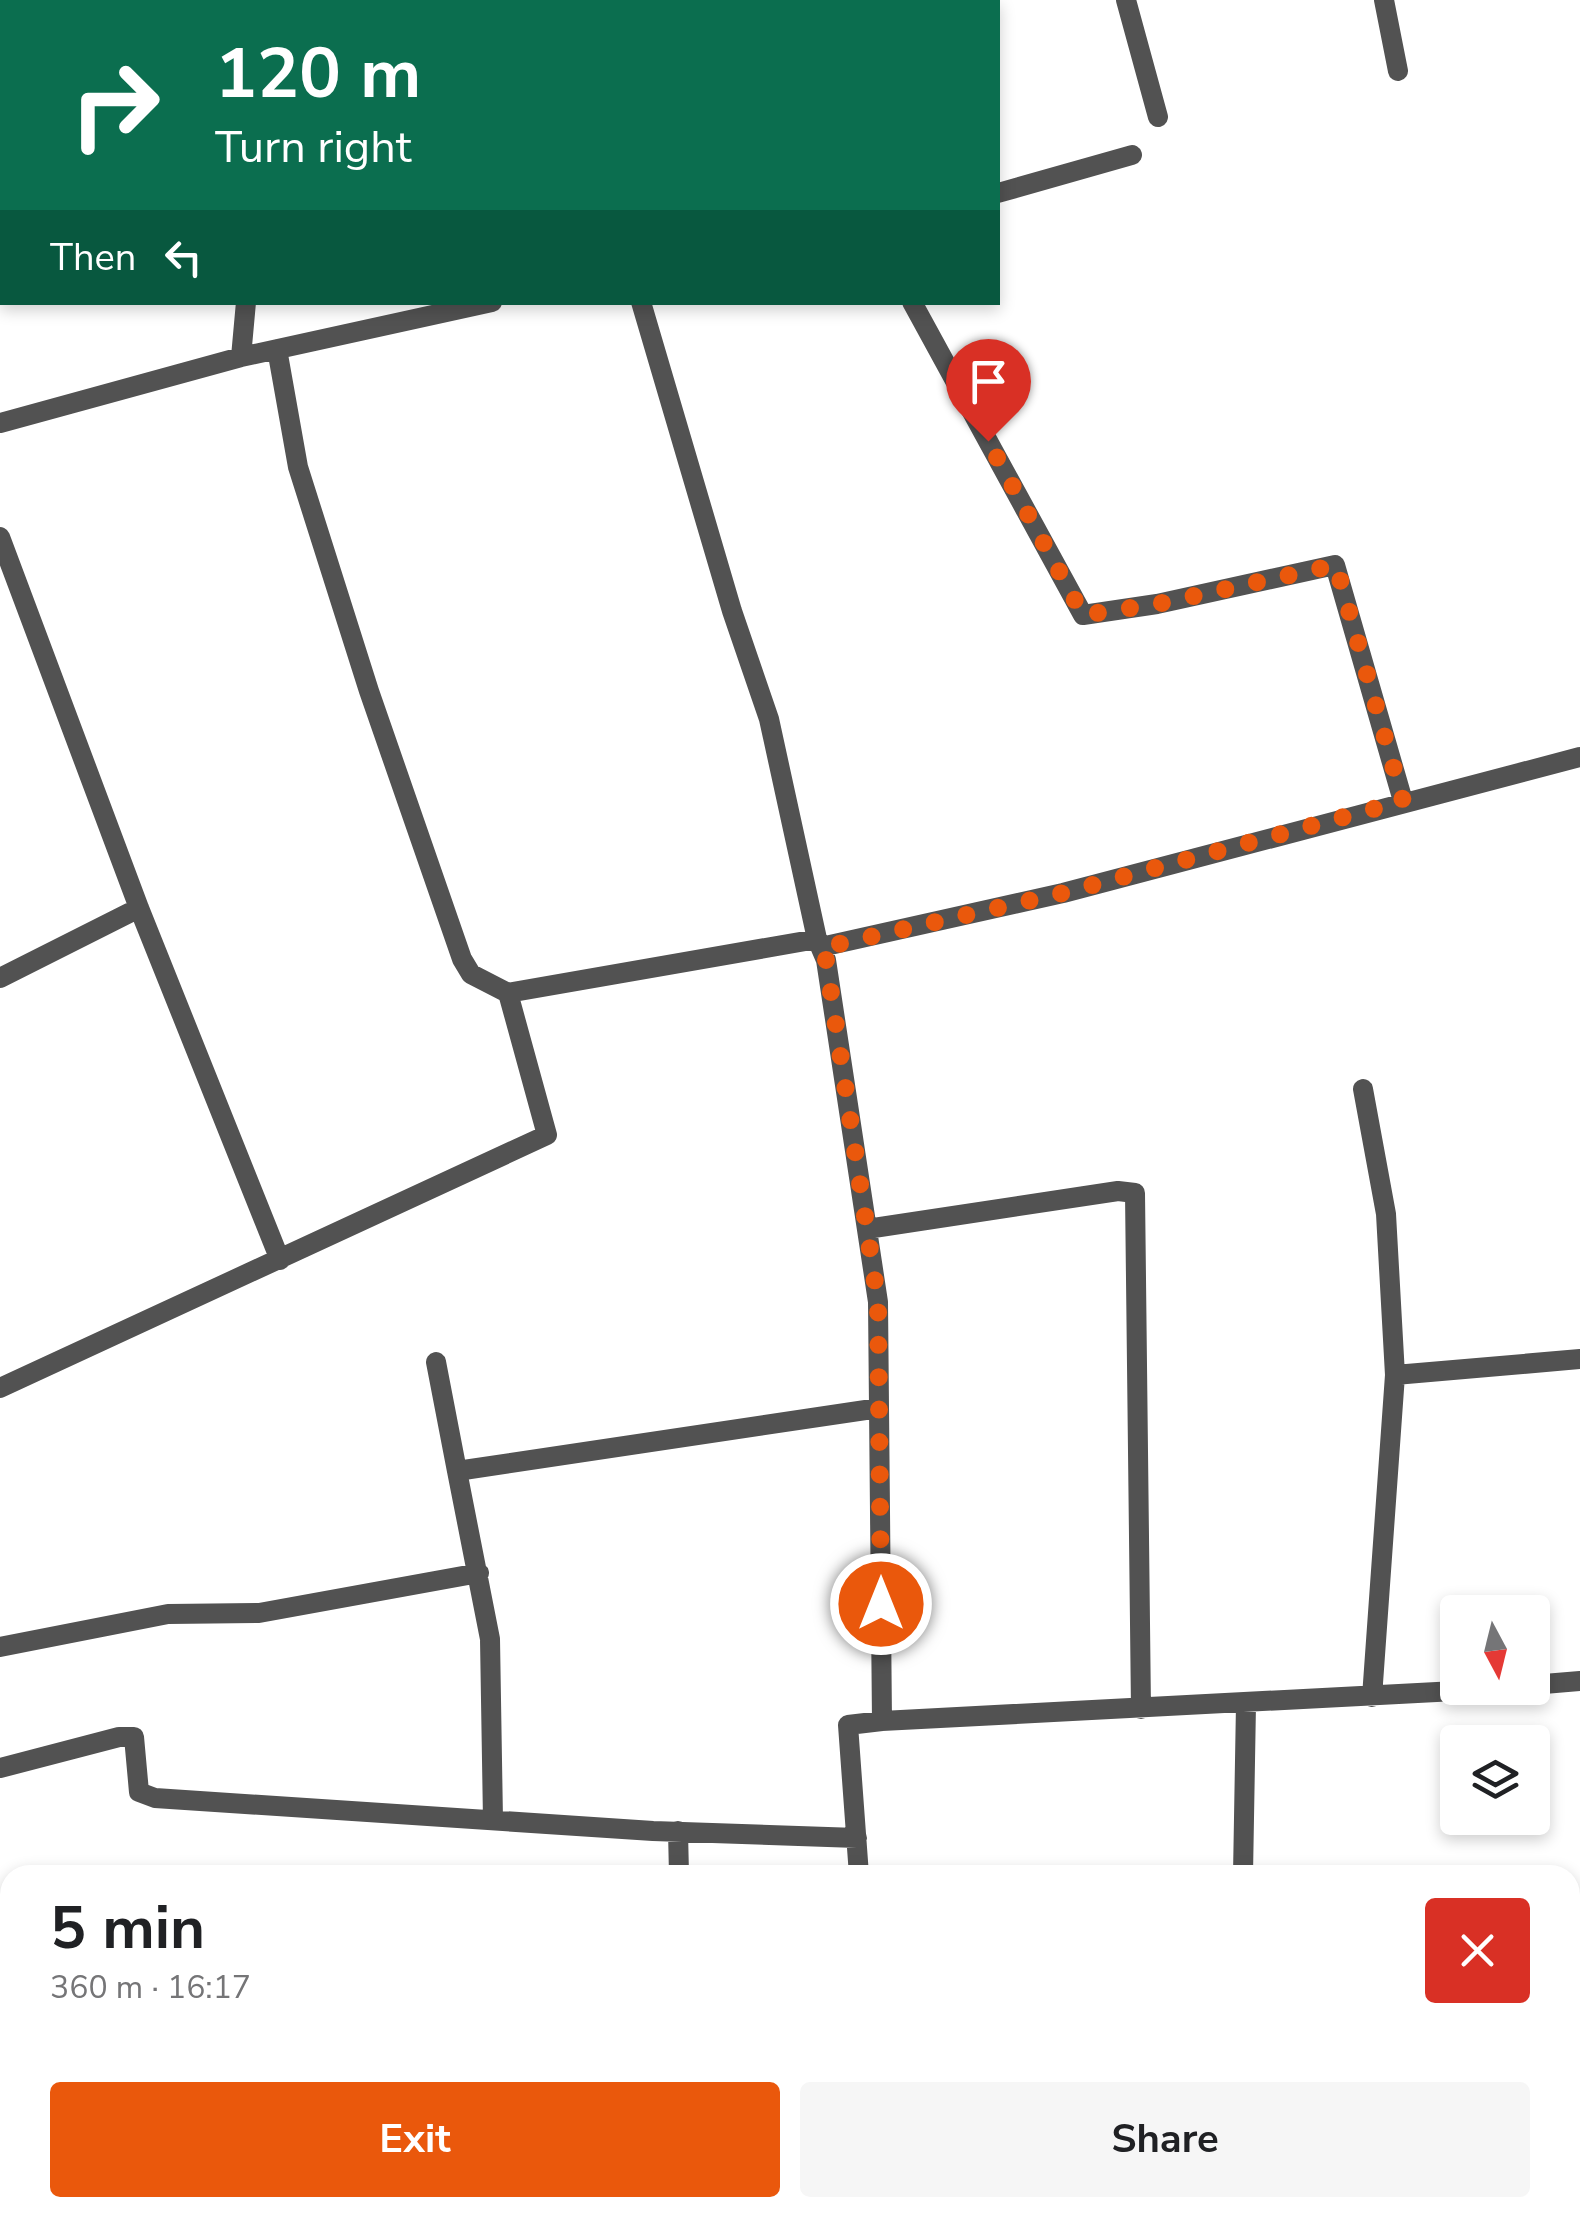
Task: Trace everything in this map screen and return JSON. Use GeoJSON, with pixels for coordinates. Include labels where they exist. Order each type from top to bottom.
{"type":"FeatureCollection","features":[{"type":"Feature","properties":{"kind":"street"},"geometry":{"type":"LineString","coordinates":[[1126,0],[1158,117]]}},
{"type":"Feature","properties":{"kind":"street"},"geometry":{"type":"LineString","coordinates":[[1384,0],[1398,72]]}},
{"type":"Feature","properties":{"kind":"street"},"geometry":{"type":"LineString","coordinates":[[1000,192],[1132,155]]}},
{"type":"Feature","properties":{"kind":"street"},"geometry":{"type":"LineString","coordinates":[[241,357],[246,305]]}},
{"type":"Feature","properties":{"kind":"street"},"geometry":{"type":"LineString","coordinates":[[0,424],[241,357],[478,305]]}},
{"type":"Feature","properties":{"kind":"street"},"geometry":{"type":"LineString","coordinates":[[641,305],[732,612],[769,719],[826,960],[878,1302],[882,1721]]}},
{"type":"Feature","properties":{"kind":"street"},"geometry":{"type":"LineString","coordinates":[[914,305],[1083,615],[1157,604],[1336,565],[1403,801]]}},
{"type":"Feature","properties":{"kind":"street"},"geometry":{"type":"LineString","coordinates":[[277,349],[298,467],[368,691],[462,959],[471,974],[508,993],[819,943],[1063,893],[1580,757]]}},
{"type":"Feature","properties":{"kind":"street"},"geometry":{"type":"LineString","coordinates":[[0,537],[139,908],[280,1260]]}},
{"type":"Feature","properties":{"kind":"street"},"geometry":{"type":"LineString","coordinates":[[0,978],[139,908]]}},
{"type":"Feature","properties":{"kind":"street"},"geometry":{"type":"LineString","coordinates":[[0,1388],[547,1135],[508,993]]}},
{"type":"Feature","properties":{"kind":"street"},"geometry":{"type":"LineString","coordinates":[[1363,1089],[1386,1214],[1395,1375],[1372,1696]]}},
{"type":"Feature","properties":{"kind":"street"},"geometry":{"type":"LineString","coordinates":[[867,1229],[1135,1192],[1140,1709]]}},
{"type":"Feature","properties":{"kind":"street"},"geometry":{"type":"LineString","coordinates":[[1395,1375],[1580,1359]]}},
{"type":"Feature","properties":{"kind":"street"},"geometry":{"type":"LineString","coordinates":[[436,1362],[490,1639],[493,1820]]}},
{"type":"Feature","properties":{"kind":"street"},"geometry":{"type":"LineString","coordinates":[[456,1471],[879,1408]]}},
{"type":"Feature","properties":{"kind":"street"},"geometry":{"type":"LineString","coordinates":[[0,1646],[168,1614],[259,1613],[479,1573]]}},
{"type":"Feature","properties":{"kind":"street"},"geometry":{"type":"LineString","coordinates":[[1550,1684],[1580,1681]]}},
{"type":"Feature","properties":{"kind":"street"},"geometry":{"type":"LineString","coordinates":[[857,1865],[848,1726],[882,1721],[1440,1692]]}},
{"type":"Feature","properties":{"kind":"street"},"geometry":{"type":"LineString","coordinates":[[1244,1865],[1246,1704]]}},
{"type":"Feature","properties":{"kind":"street"},"geometry":{"type":"LineString","coordinates":[[0,1768],[119,1737],[134,1738],[139,1792],[155,1798],[678,1832],[856,1838]]}},
{"type":"Feature","properties":{"kind":"street"},"geometry":{"type":"LineString","coordinates":[[678,1832],[679,1865]]}},
{"type":"Feature","properties":{"kind":"route"},"geometry":{"type":"LineString","coordinates":[[881,1604],[878,1302],[826,960],[821,948],[1063,893],[1403,801],[1336,565],[1157,604],[1083,615],[988,441]]}}]}
